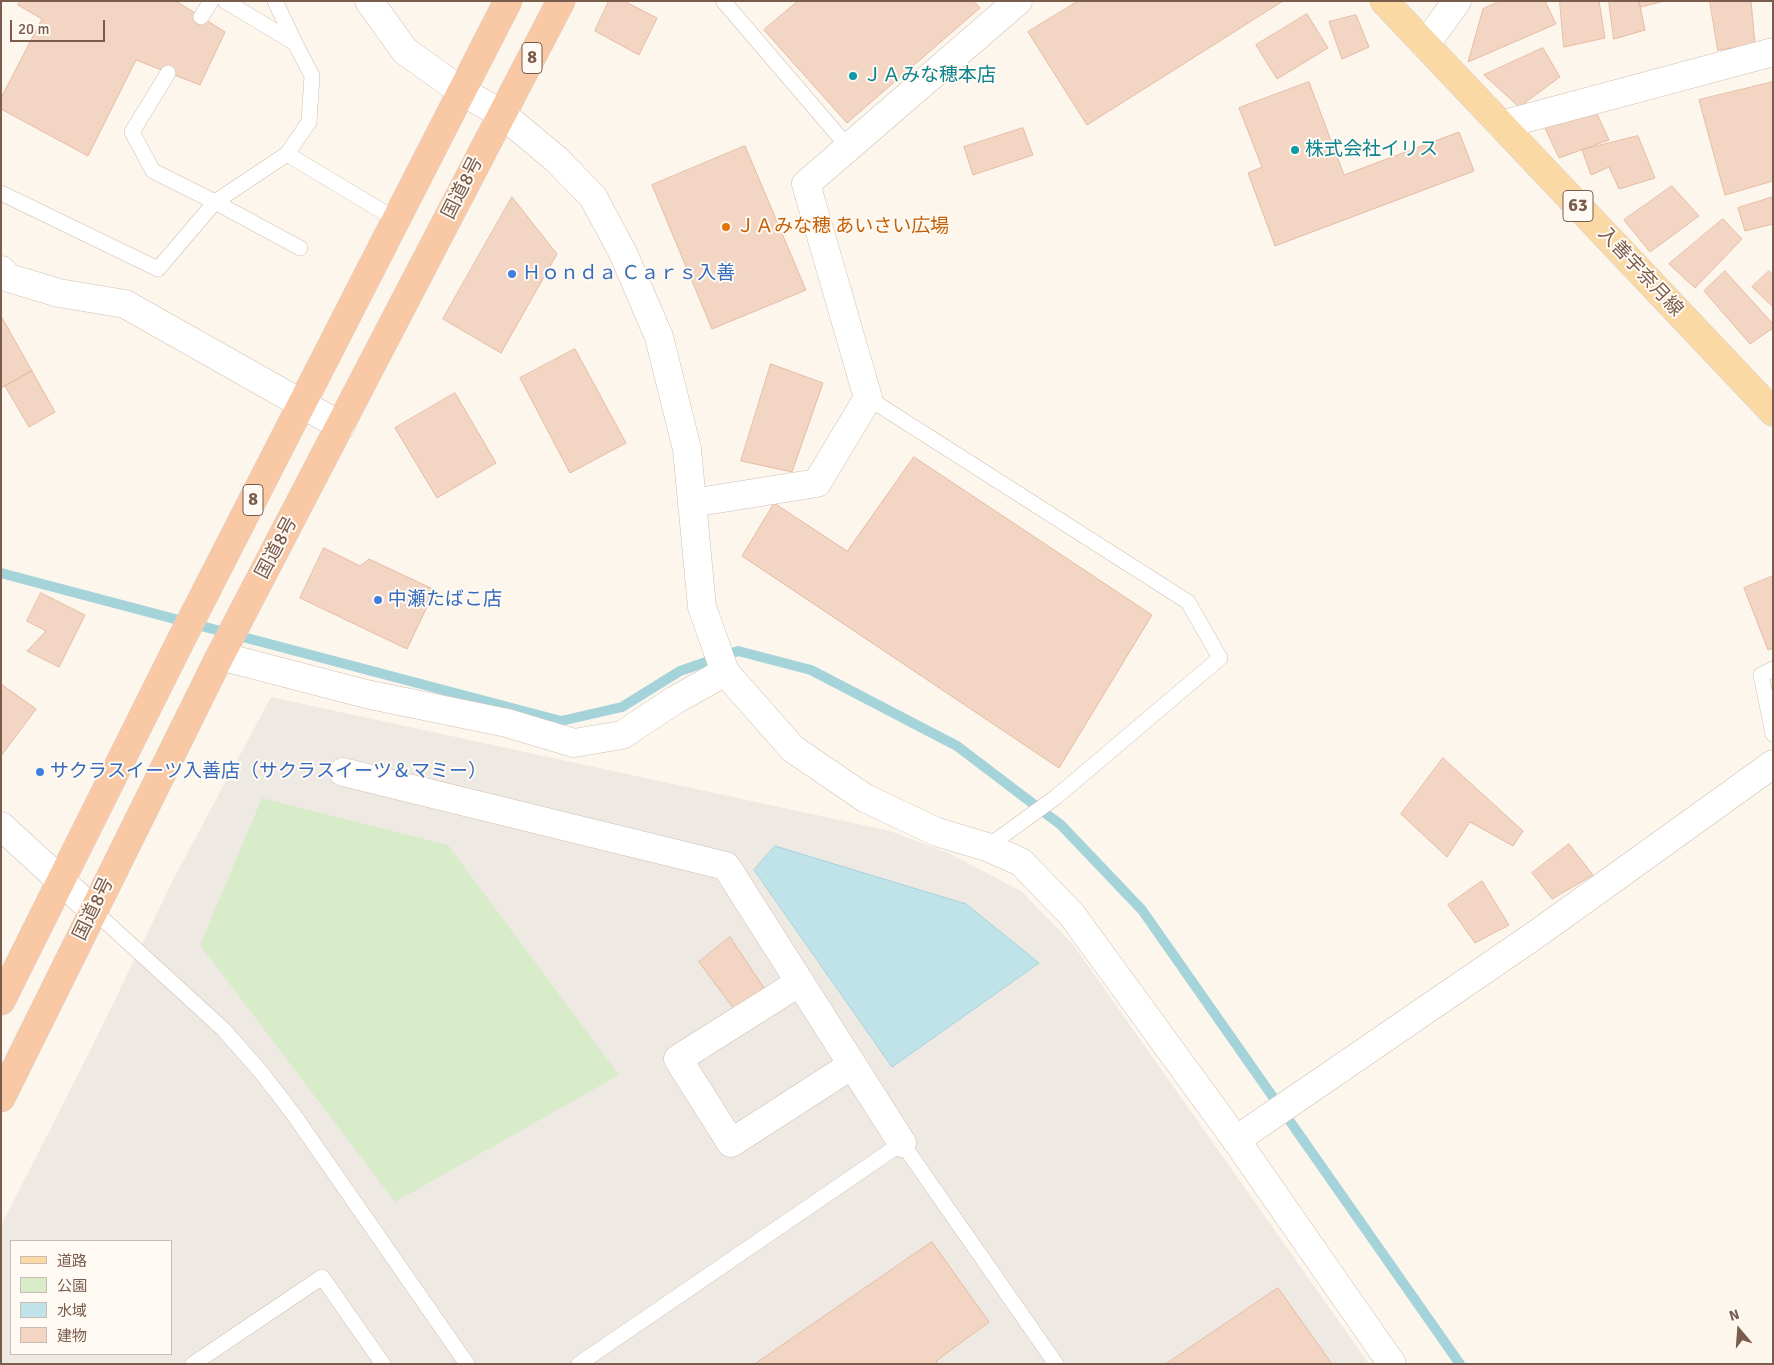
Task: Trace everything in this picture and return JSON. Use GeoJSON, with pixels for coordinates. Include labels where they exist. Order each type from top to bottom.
{"type":"FeatureCollection","features":[{"type":"Feature","properties":{"kind":"highway","name":"8"},"geometry":{"type":"LineString","coordinates":[[1,1001],[62,883],[179,644],[508,1]]}},
{"type":"Feature","properties":{"kind":"highway","name":"国道8号"},"geometry":{"type":"LineString","coordinates":[[1,1098],[220,656],[561,1]]}},
{"type":"Feature","properties":{"kind":"main road","name":"入善宇奈月線"},"geometry":{"type":"LineString","coordinates":[[1384,1],[1773,412]]}},
{"type":"Feature","properties":{"kind":"street"},"geometry":{"type":"LineString","coordinates":[[369,1],[405,51],[461,91],[502,114],[556,159],[593,198],[623,253],[659,337],[687,449],[702,607],[725,672],[793,749],[865,798],[937,832],[987,847],[1021,862],[1072,915],[1236,1140],[1392,1364]]}},
{"type":"Feature","properties":{"kind":"street"},"geometry":{"type":"LineString","coordinates":[[692,503],[817,483],[868,398],[806,184],[1018,1]]}},
{"type":"Feature","properties":{"kind":"street"},"geometry":{"type":"LineString","coordinates":[[1425,45],[1457,1]]}},
{"type":"Feature","properties":{"kind":"street"},"geometry":{"type":"LineString","coordinates":[[1501,125],[1773,52]]}},
{"type":"Feature","properties":{"kind":"street"},"geometry":{"type":"LineString","coordinates":[[1,270],[10,278],[58,293],[125,304],[341,426]]}},
{"type":"Feature","properties":{"kind":"street"},"geometry":{"type":"LineString","coordinates":[[220,656],[366,694],[507,723],[574,743],[622,735],[675,700],[725,672]]}},
{"type":"Feature","properties":{"kind":"street"},"geometry":{"type":"LineString","coordinates":[[1236,1140],[1538,933],[1773,764]]}},
{"type":"Feature","properties":{"kind":"street"},"geometry":{"type":"LineString","coordinates":[[343,772],[726,866],[902,1143]]}},
{"type":"Feature","properties":{"kind":"street"},"geometry":{"type":"LineString","coordinates":[[1,826],[94,910]]}},
{"type":"Feature","properties":{"kind":"street"},"geometry":{"type":"LineString","coordinates":[[800,982],[678,1059],[731,1143],[852,1065]]}},
{"type":"Feature","properties":{"kind":"lane"},"geometry":{"type":"LineString","coordinates":[[202,17],[211,1]]}},
{"type":"Feature","properties":{"kind":"lane"},"geometry":{"type":"LineString","coordinates":[[225,1],[295,43]]}},
{"type":"Feature","properties":{"kind":"lane"},"geometry":{"type":"LineString","coordinates":[[1,194],[158,269],[215,202],[287,154],[309,122],[312,76],[274,1]]}},
{"type":"Feature","properties":{"kind":"lane"},"geometry":{"type":"LineString","coordinates":[[724,2],[848,147]]}},
{"type":"Feature","properties":{"kind":"lane"},"geometry":{"type":"LineString","coordinates":[[168,73],[132,132],[153,171],[300,248]]}},
{"type":"Feature","properties":{"kind":"lane"},"geometry":{"type":"LineString","coordinates":[[287,154],[395,219]]}},
{"type":"Feature","properties":{"kind":"lane"},"geometry":{"type":"LineString","coordinates":[[868,398],[1188,602],[1220,658],[1056,797],[987,847]]}},
{"type":"Feature","properties":{"kind":"lane"},"geometry":{"type":"LineString","coordinates":[[1773,669],[1761,675],[1773,734]]}},
{"type":"Feature","properties":{"kind":"lane"},"geometry":{"type":"LineString","coordinates":[[94,910],[223,1029],[261,1072],[294,1115],[467,1364]]}},
{"type":"Feature","properties":{"kind":"lane"},"geometry":{"type":"LineString","coordinates":[[579,1364],[902,1143],[1056,1364]]}},
{"type":"Feature","properties":{"kind":"lane"},"geometry":{"type":"LineString","coordinates":[[193,1364],[322,1276],[383,1364]]}},
{"type":"Feature","properties":{"kind":"shaded area"},"geometry":{"type":"Polygon","coordinates":[[[271,697],[890,831],[948,853],[1021,891],[1072,943],[1369,1364],[1,1364],[1,1226],[92,1047],[175,876],[271,697]]]}},
{"type":"Feature","properties":{"kind":"green space"},"geometry":{"type":"Polygon","coordinates":[[[262,798],[448,845],[619,1075],[395,1202],[200,945],[262,798]]]}},
{"type":"Feature","properties":{"kind":"water"},"geometry":{"type":"Polygon","coordinates":[[[775,846],[966,904],[1039,963],[892,1067],[754,870],[775,846]]]}},
{"type":"Feature","properties":{"kind":"building"},"geometry":{"type":"Polygon","coordinates":[[[20,1],[176,1],[225,32],[200,85],[136,60],[88,156],[1,109],[1,98],[42,19],[18,5],[20,1]]]}},
{"type":"Feature","properties":{"kind":"building"},"geometry":{"type":"Polygon","coordinates":[[[609,1],[624,1],[657,18],[639,55],[595,31],[609,1]]]}},
{"type":"Feature","properties":{"kind":"building","name":"ＪＡみな穂本店"},"geometry":{"type":"Polygon","coordinates":[[[798,1],[974,1],[980,8],[847,123],[764,30],[798,1]]]}},
{"type":"Feature","properties":{"kind":"building"},"geometry":{"type":"Polygon","coordinates":[[[1078,1],[1283,1],[1087,125],[1028,32],[1078,1]]]}},
{"type":"Feature","properties":{"kind":"building"},"geometry":{"type":"Polygon","coordinates":[[[1500,1],[1545,1],[1556,24],[1468,62],[1483,9],[1500,1]]]}},
{"type":"Feature","properties":{"kind":"building"},"geometry":{"type":"Polygon","coordinates":[[[1560,1],[1599,1],[1605,38],[1564,47],[1560,1]]]}},
{"type":"Feature","properties":{"kind":"building"},"geometry":{"type":"Polygon","coordinates":[[[1609,1],[1639,1],[1645,30],[1614,39],[1609,1]]]}},
{"type":"Feature","properties":{"kind":"building"},"geometry":{"type":"Polygon","coordinates":[[[1639,1],[1665,1],[1640,7],[1639,1]]]}},
{"type":"Feature","properties":{"kind":"building"},"geometry":{"type":"Polygon","coordinates":[[[1710,1],[1751,1],[1755,45],[1718,50],[1710,1]]]}},
{"type":"Feature","properties":{"kind":"building"},"geometry":{"type":"Polygon","coordinates":[[[1307,14],[1328,48],[1277,79],[1256,45],[1307,14]]]}},
{"type":"Feature","properties":{"kind":"building"},"geometry":{"type":"Polygon","coordinates":[[[1356,15],[1369,47],[1342,59],[1329,22],[1356,15]]]}},
{"type":"Feature","properties":{"kind":"building"},"geometry":{"type":"Polygon","coordinates":[[[1543,48],[1560,77],[1519,107],[1484,75],[1543,48]]]}},
{"type":"Feature","properties":{"kind":"building","name":"株式会社イリス"},"geometry":{"type":"Polygon","coordinates":[[[1309,82],[1344,175],[1459,132],[1474,171],[1275,246],[1248,173],[1262,167],[1239,108],[1309,82]]]}},
{"type":"Feature","properties":{"kind":"building"},"geometry":{"type":"Polygon","coordinates":[[[1773,82],[1773,181],[1725,195],[1699,100],[1773,82]]]}},
{"type":"Feature","properties":{"kind":"building"},"geometry":{"type":"Polygon","coordinates":[[[1596,112],[1609,140],[1559,158],[1545,128],[1596,112]]]}},
{"type":"Feature","properties":{"kind":"building"},"geometry":{"type":"Polygon","coordinates":[[[1023,128],[1033,155],[973,175],[964,147],[1023,128]]]}},
{"type":"Feature","properties":{"kind":"building"},"geometry":{"type":"Polygon","coordinates":[[[1638,136],[1655,178],[1619,189],[1609,167],[1591,175],[1582,150],[1638,136]]]}},
{"type":"Feature","properties":{"kind":"building"},"geometry":{"type":"Polygon","coordinates":[[[745,146],[806,290],[712,329],[652,185],[745,146]]]}},
{"type":"Feature","properties":{"kind":"building"},"geometry":{"type":"Polygon","coordinates":[[[1672,186],[1699,216],[1650,252],[1624,220],[1672,186]]]}},
{"type":"Feature","properties":{"kind":"building"},"geometry":{"type":"Polygon","coordinates":[[[512,197],[557,254],[501,353],[443,319],[512,197]]]}},
{"type":"Feature","properties":{"kind":"building"},"geometry":{"type":"Polygon","coordinates":[[[1773,197],[1773,224],[1745,231],[1738,208],[1773,197]]]}},
{"type":"Feature","properties":{"kind":"building"},"geometry":{"type":"Polygon","coordinates":[[[1723,219],[1742,239],[1695,288],[1669,264],[1723,219]]]}},
{"type":"Feature","properties":{"kind":"building"},"geometry":{"type":"Polygon","coordinates":[[[1725,271],[1773,324],[1773,328],[1750,344],[1704,291],[1725,271]]]}},
{"type":"Feature","properties":{"kind":"building"},"geometry":{"type":"Polygon","coordinates":[[[1769,271],[1773,275],[1773,307],[1752,287],[1769,271]]]}},
{"type":"Feature","properties":{"kind":"building"},"geometry":{"type":"Polygon","coordinates":[[[1,316],[32,371],[1,388],[1,316]]]}},
{"type":"Feature","properties":{"kind":"building"},"geometry":{"type":"Polygon","coordinates":[[[575,349],[626,443],[570,473],[520,378],[575,349]]]}},
{"type":"Feature","properties":{"kind":"building"},"geometry":{"type":"Polygon","coordinates":[[[771,364],[823,383],[792,472],[741,461],[771,364]]]}},
{"type":"Feature","properties":{"kind":"building"},"geometry":{"type":"Polygon","coordinates":[[[32,371],[55,412],[29,427],[5,386],[32,371]]]}},
{"type":"Feature","properties":{"kind":"building"},"geometry":{"type":"Polygon","coordinates":[[[455,393],[496,463],[437,498],[395,428],[455,393]]]}},
{"type":"Feature","properties":{"kind":"building"},"geometry":{"type":"Polygon","coordinates":[[[914,457],[1152,615],[1059,768],[742,556],[774,503],[847,551],[914,457]]]}},
{"type":"Feature","properties":{"kind":"building"},"geometry":{"type":"Polygon","coordinates":[[[324,548],[360,566],[369,559],[435,590],[407,649],[300,598],[324,548]]]}},
{"type":"Feature","properties":{"kind":"building"},"geometry":{"type":"Polygon","coordinates":[[[1773,576],[1773,648],[1768,650],[1744,588],[1773,576]]]}},
{"type":"Feature","properties":{"kind":"building"},"geometry":{"type":"Polygon","coordinates":[[[41,593],[85,615],[59,667],[27,651],[46,631],[27,621],[41,593]]]}},
{"type":"Feature","properties":{"kind":"building"},"geometry":{"type":"Polygon","coordinates":[[[1,684],[36,709],[1,756],[1,684]]]}},
{"type":"Feature","properties":{"kind":"building"},"geometry":{"type":"Polygon","coordinates":[[[1443,758],[1523,831],[1513,846],[1470,822],[1447,857],[1401,814],[1443,758]]]}},
{"type":"Feature","properties":{"kind":"building"},"geometry":{"type":"Polygon","coordinates":[[[1569,844],[1593,875],[1552,899],[1532,873],[1569,844]]]}},
{"type":"Feature","properties":{"kind":"building"},"geometry":{"type":"Polygon","coordinates":[[[1482,881],[1509,925],[1475,943],[1448,905],[1482,881]]]}},
{"type":"Feature","properties":{"kind":"building"},"geometry":{"type":"Polygon","coordinates":[[[730,937],[764,988],[734,1009],[699,962],[730,937]]]}},
{"type":"Feature","properties":{"kind":"building"},"geometry":{"type":"Polygon","coordinates":[[[932,1242],[989,1322],[936,1361],[938,1364],[755,1364],[932,1242]]]}},
{"type":"Feature","properties":{"kind":"building"},"geometry":{"type":"Polygon","coordinates":[[[1278,1288],[1332,1364],[1166,1364],[1278,1288]]]}},
{"type":"Feature","properties":{"kind":"waterway"},"geometry":{"type":"LineString","coordinates":[[1,573],[561,721],[622,707],[680,671],[738,651],[811,670],[957,746],[1061,825],[1142,910],[1460,1364]]}},
{"type":"Feature","properties":{"kind":"place","name":"ＪＡみな穂本店"},"geometry":{"type":"Point","coordinates":[853,76]}},
{"type":"Feature","properties":{"kind":"place","name":"株式会社イリス"},"geometry":{"type":"Point","coordinates":[1295,150]}},
{"type":"Feature","properties":{"kind":"place","name":"ＪＡみな穂 あいさい広場"},"geometry":{"type":"Point","coordinates":[726,227]}},
{"type":"Feature","properties":{"kind":"place","name":"Ｈｏｎｄａ Ｃａｒｓ入善"},"geometry":{"type":"Point","coordinates":[512,274]}},
{"type":"Feature","properties":{"kind":"place","name":"中瀬たばこ店"},"geometry":{"type":"Point","coordinates":[378,600]}},
{"type":"Feature","properties":{"kind":"place","name":"サクラスイーツ入善店（サクラスイーツ＆マミー）"},"geometry":{"type":"Point","coordinates":[40,772]}}]}
